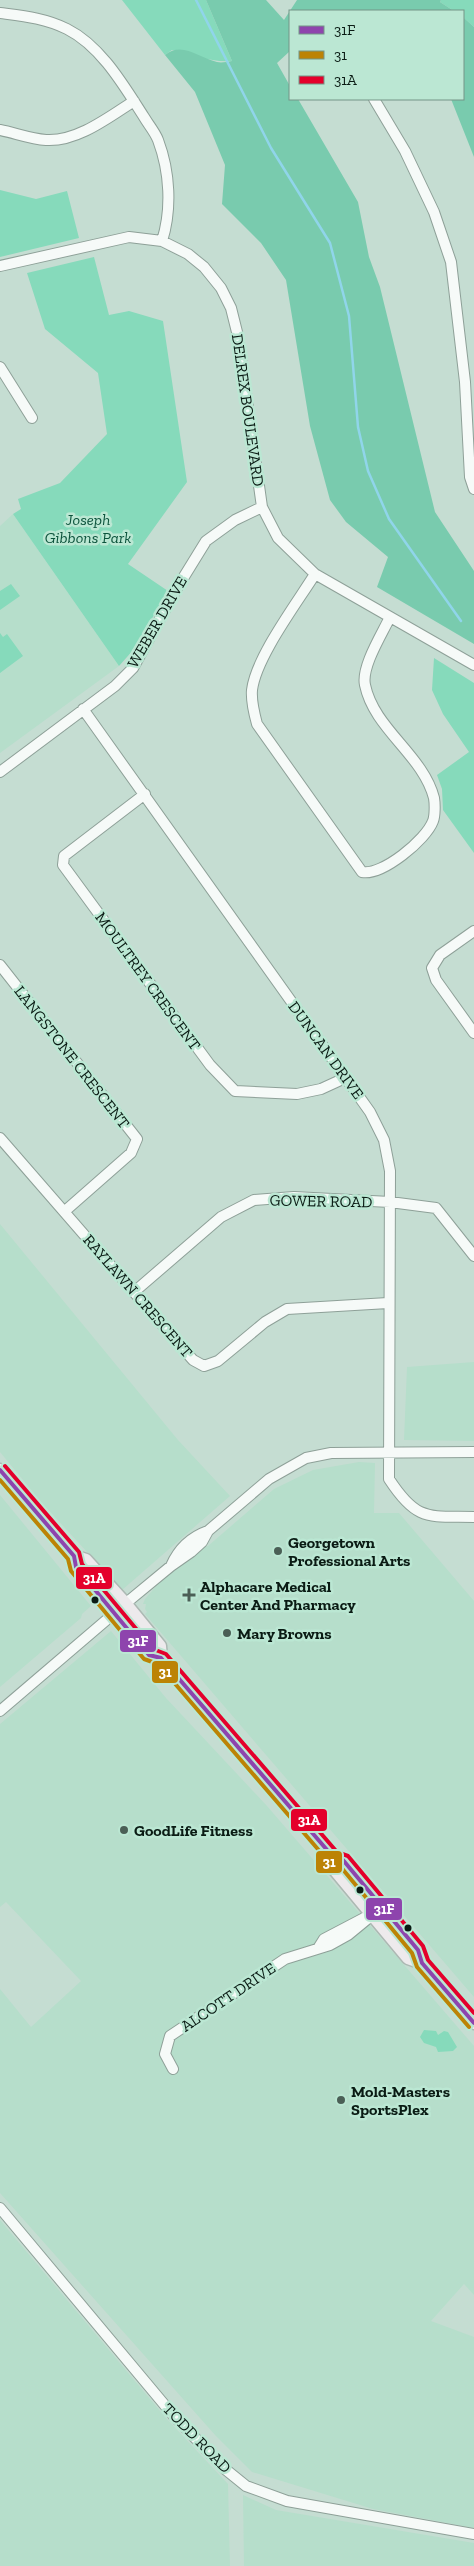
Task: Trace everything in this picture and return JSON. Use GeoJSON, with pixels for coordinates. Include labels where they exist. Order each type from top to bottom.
{"type":"FeatureCollection","features":[{"type":"Feature","properties":{"kind":"main road"},"geometry":{"type":"LineString","coordinates":[[0,1470],[74,1556],[76,1567],[149,1655],[161,1658],[334,1858],[334,1869],[377,1911],[408,1958],[422,1963],[474,2023]]}},
{"type":"Feature","properties":{"kind":"main road"},"geometry":{"type":"LineString","coordinates":[[74,1556],[86,1560],[125,1603],[160,1646],[161,1658]]}},
{"type":"Feature","properties":{"kind":"street"},"geometry":{"type":"LineString","coordinates":[[0,13],[45,19],[68,29],[88,44],[106,63],[134,101],[158,139],[168,188],[169,213],[162,241]]}},
{"type":"Feature","properties":{"kind":"street"},"geometry":{"type":"LineString","coordinates":[[375,100],[405,152],[434,212],[451,262],[469,382],[470,477],[474,489]]}},
{"type":"Feature","properties":{"kind":"street"},"geometry":{"type":"LineString","coordinates":[[0,130],[46,140],[68,137],[103,121],[134,101]]}},
{"type":"Feature","properties":{"kind":"street","name":"DELREX BOULEVARD"},"geometry":{"type":"LineString","coordinates":[[0,266],[128,237],[162,241],[188,254],[204,267],[221,288],[231,308],[238,336],[262,507],[278,538],[315,574],[474,665]]}},
{"type":"Feature","properties":{"kind":"street"},"geometry":{"type":"LineString","coordinates":[[0,367],[32,418]]}},
{"type":"Feature","properties":{"kind":"street","name":"WEBER DRIVE"},"geometry":{"type":"LineString","coordinates":[[0,772],[115,686],[133,668],[177,588],[206,542],[235,520],[262,507]]}},
{"type":"Feature","properties":{"kind":"street"},"geometry":{"type":"LineString","coordinates":[[315,574],[276,636],[256,674],[252,690],[252,706],[257,724],[274,748],[362,872],[371,874],[389,864],[418,842],[433,821],[434,800],[428,782],[379,714],[364,683],[366,667],[390,617]]}},
{"type":"Feature","properties":{"kind":"street","name":"DUNCAN DRIVE"},"geometry":{"type":"LineString","coordinates":[[83,710],[145,794],[370,1112],[384,1140],[390,1171],[388,1303],[389,1479],[400,1495],[418,1513],[430,1516],[474,1517]]}},
{"type":"Feature","properties":{"kind":"street","name":"MOULTREY CRESCENT"},"geometry":{"type":"LineString","coordinates":[[145,794],[64,856],[63,865],[210,1066],[235,1091],[298,1094],[321,1090],[345,1078]]}},
{"type":"Feature","properties":{"kind":"street"},"geometry":{"type":"LineString","coordinates":[[474,931],[440,955],[432,968],[436,980],[474,1033]]}},
{"type":"Feature","properties":{"kind":"street","name":"LANGSTONE CRESCENT"},"geometry":{"type":"LineString","coordinates":[[0,965],[137,1139],[131,1153],[65,1211]]}},
{"type":"Feature","properties":{"kind":"street","name":"RAYLAWN CRESCENT"},"geometry":{"type":"LineString","coordinates":[[0,1138],[193,1360],[204,1366],[218,1361],[265,1322],[287,1309],[388,1303]]}},
{"type":"Feature","properties":{"kind":"street","name":"GOWER ROAD"},"geometry":{"type":"LineString","coordinates":[[134,1292],[221,1217],[254,1200],[294,1197],[390,1202],[436,1208],[474,1256]]}},
{"type":"Feature","properties":{"kind":"street"},"geometry":{"type":"LineString","coordinates":[[0,1710],[186,1551],[202,1542],[208,1531],[269,1479],[306,1458],[331,1453],[389,1451],[474,1452]]}},
{"type":"Feature","properties":{"kind":"street","name":"ALCOTT DRIVE"},"geometry":{"type":"LineString","coordinates":[[173,2069],[165,2054],[170,2036],[285,1959],[330,1945],[348,1935],[377,1911]]}},
{"type":"Feature","properties":{"kind":"street","name":"TODD ROAD"},"geometry":{"type":"LineString","coordinates":[[0,2208],[173,2415],[225,2469],[246,2486],[287,2501],[474,2534]]}},
{"type":"Feature","properties":{"kind":"shaded area"},"geometry":{"type":"Polygon","coordinates":[[[13,514],[119,666],[0,753],[0,526],[13,514]]]}},
{"type":"Feature","properties":{"kind":"shaded area"},"geometry":{"type":"Polygon","coordinates":[[[0,1224],[178,1440],[230,1496],[122,1590],[42,1503],[0,1452],[0,1224]]]}},
{"type":"Feature","properties":{"kind":"shaded area"},"geometry":{"type":"Polygon","coordinates":[[[474,1362],[474,1441],[404,1440],[407,1367],[474,1362]]]}},
{"type":"Feature","properties":{"kind":"shaded area"},"geometry":{"type":"Polygon","coordinates":[[[359,1462],[375,1463],[374,1513],[399,1513],[474,1601],[474,1997],[145,1614],[147,1612],[145,1609],[146,1604],[143,1604],[145,1599],[158,1584],[199,1548],[208,1546],[274,1489],[313,1470],[359,1462]]]}},
{"type":"Feature","properties":{"kind":"shaded area"},"geometry":{"type":"Polygon","coordinates":[[[0,1495],[91,1606],[82,1614],[81,1618],[0,1687],[0,1495]]]}},
{"type":"Feature","properties":{"kind":"shaded area"},"geometry":{"type":"Polygon","coordinates":[[[111,1631],[166,1698],[267,1806],[474,2046],[474,2295],[464,2284],[431,2321],[474,2337],[474,2528],[373,2509],[252,2472],[216,2436],[0,2193],[0,1989],[31,2027],[81,1981],[6,1902],[0,1907],[0,1724],[111,1631]]]}},
{"type":"Feature","properties":{"kind":"shaded area"},"geometry":{"type":"Polygon","coordinates":[[[0,2220],[166,2418],[228,2484],[230,2566],[0,2566],[0,2220]]]}},
{"type":"Feature","properties":{"kind":"shaded area"},"geometry":{"type":"Polygon","coordinates":[[[243,2495],[276,2510],[474,2543],[474,2566],[244,2566],[243,2495]]]}},
{"type":"Feature","properties":{"kind":"green space"},"geometry":{"type":"Polygon","coordinates":[[[122,0],[206,0],[232,61],[210,59],[172,50],[165,55],[122,0]]]}},
{"type":"Feature","properties":{"kind":"green space"},"geometry":{"type":"Polygon","coordinates":[[[206,0],[266,0],[284,20],[289,12],[289,52],[277,63],[289,84],[289,100],[299,100],[358,202],[369,257],[380,287],[435,512],[474,571],[474,644],[377,587],[388,557],[346,522],[330,500],[310,426],[286,280],[261,243],[222,204],[225,165],[195,92],[165,55],[171,51],[184,50],[217,62],[232,61],[206,0]]]}},
{"type":"Feature","properties":{"kind":"green space"},"geometry":{"type":"Polygon","coordinates":[[[297,0],[441,0],[440,2],[452,10],[290,10],[297,0]]]}},
{"type":"Feature","properties":{"kind":"green space"},"geometry":{"type":"Polygon","coordinates":[[[441,0],[474,0],[474,27],[464,18],[464,10],[452,10],[440,2],[441,0]]]}},
{"type":"Feature","properties":{"kind":"green space"},"geometry":{"type":"Polygon","coordinates":[[[464,18],[474,27],[474,157],[451,100],[464,100],[464,18]]]}},
{"type":"Feature","properties":{"kind":"green space"},"geometry":{"type":"Polygon","coordinates":[[[0,190],[36,199],[67,191],[79,238],[0,257],[0,190]]]}},
{"type":"Feature","properties":{"kind":"green space","name":"Joseph Gibbons Park"},"geometry":{"type":"Polygon","coordinates":[[[94,257],[109,315],[129,311],[163,321],[187,482],[128,564],[168,591],[135,648],[119,666],[13,514],[21,509],[18,499],[60,483],[107,434],[98,373],[45,329],[27,273],[94,257]]]}},
{"type":"Feature","properties":{"kind":"green space"},"geometry":{"type":"Polygon","coordinates":[[[11,584],[20,596],[0,610],[0,591],[11,584]]]}},
{"type":"Feature","properties":{"kind":"green space"},"geometry":{"type":"Polygon","coordinates":[[[0,633],[3,637],[7,634],[23,656],[0,673],[0,633]]]}},
{"type":"Feature","properties":{"kind":"green space"},"geometry":{"type":"Polygon","coordinates":[[[434,658],[474,683],[474,853],[443,810],[442,789],[437,775],[469,752],[443,714],[432,690],[434,658]]]}},
{"type":"Feature","properties":{"kind":"green space"},"geometry":{"type":"Polygon","coordinates":[[[424,2030],[436,2031],[438,2035],[444,2031],[448,2032],[457,2047],[453,2051],[438,2052],[436,2047],[424,2043],[420,2037],[424,2030]]]}},
{"type":"Feature","properties":{"kind":"waterway"},"geometry":{"type":"LineString","coordinates":[[196,0],[271,148],[330,243],[349,316],[358,427],[368,471],[389,519],[461,621]]}},
{"type":"Feature","properties":{"kind":"transit line","name":"31A"},"geometry":{"type":"LineString","coordinates":[[5,1466],[79,1552],[82,1564],[153,1649],[166,1654],[337,1852],[348,1856],[423,1946],[428,1960],[474,2013]]}},
{"type":"Feature","properties":{"kind":"transit line","name":"31F"},"geometry":{"type":"LineString","coordinates":[[0,1470],[74,1556],[76,1567],[149,1655],[161,1658],[334,1858],[343,1860],[418,1950],[422,1963],[474,2023]]}},
{"type":"Feature","properties":{"kind":"transit line","name":"31"},"geometry":{"type":"LineString","coordinates":[[0,1480],[68,1559],[71,1571],[144,1659],[158,1664],[329,1862],[340,1866],[412,1953],[417,1967],[469,2027]]}},
{"type":"Feature","properties":{"kind":"place","name":"Georgetown Professional Arts"},"geometry":{"type":"Point","coordinates":[278,1551]}},
{"type":"Feature","properties":{"kind":"place","name":"Alphacare Medical Center And Pharmacy"},"geometry":{"type":"Point","coordinates":[189,1595]}},
{"type":"Feature","properties":{"kind":"place","name":"Mary Browns"},"geometry":{"type":"Point","coordinates":[227,1633]}},
{"type":"Feature","properties":{"kind":"place","name":"GoodLife Fitness"},"geometry":{"type":"Point","coordinates":[124,1830]}},
{"type":"Feature","properties":{"kind":"place","name":"Mold-Masters SportsPlex"},"geometry":{"type":"Point","coordinates":[341,2100]}}]}
